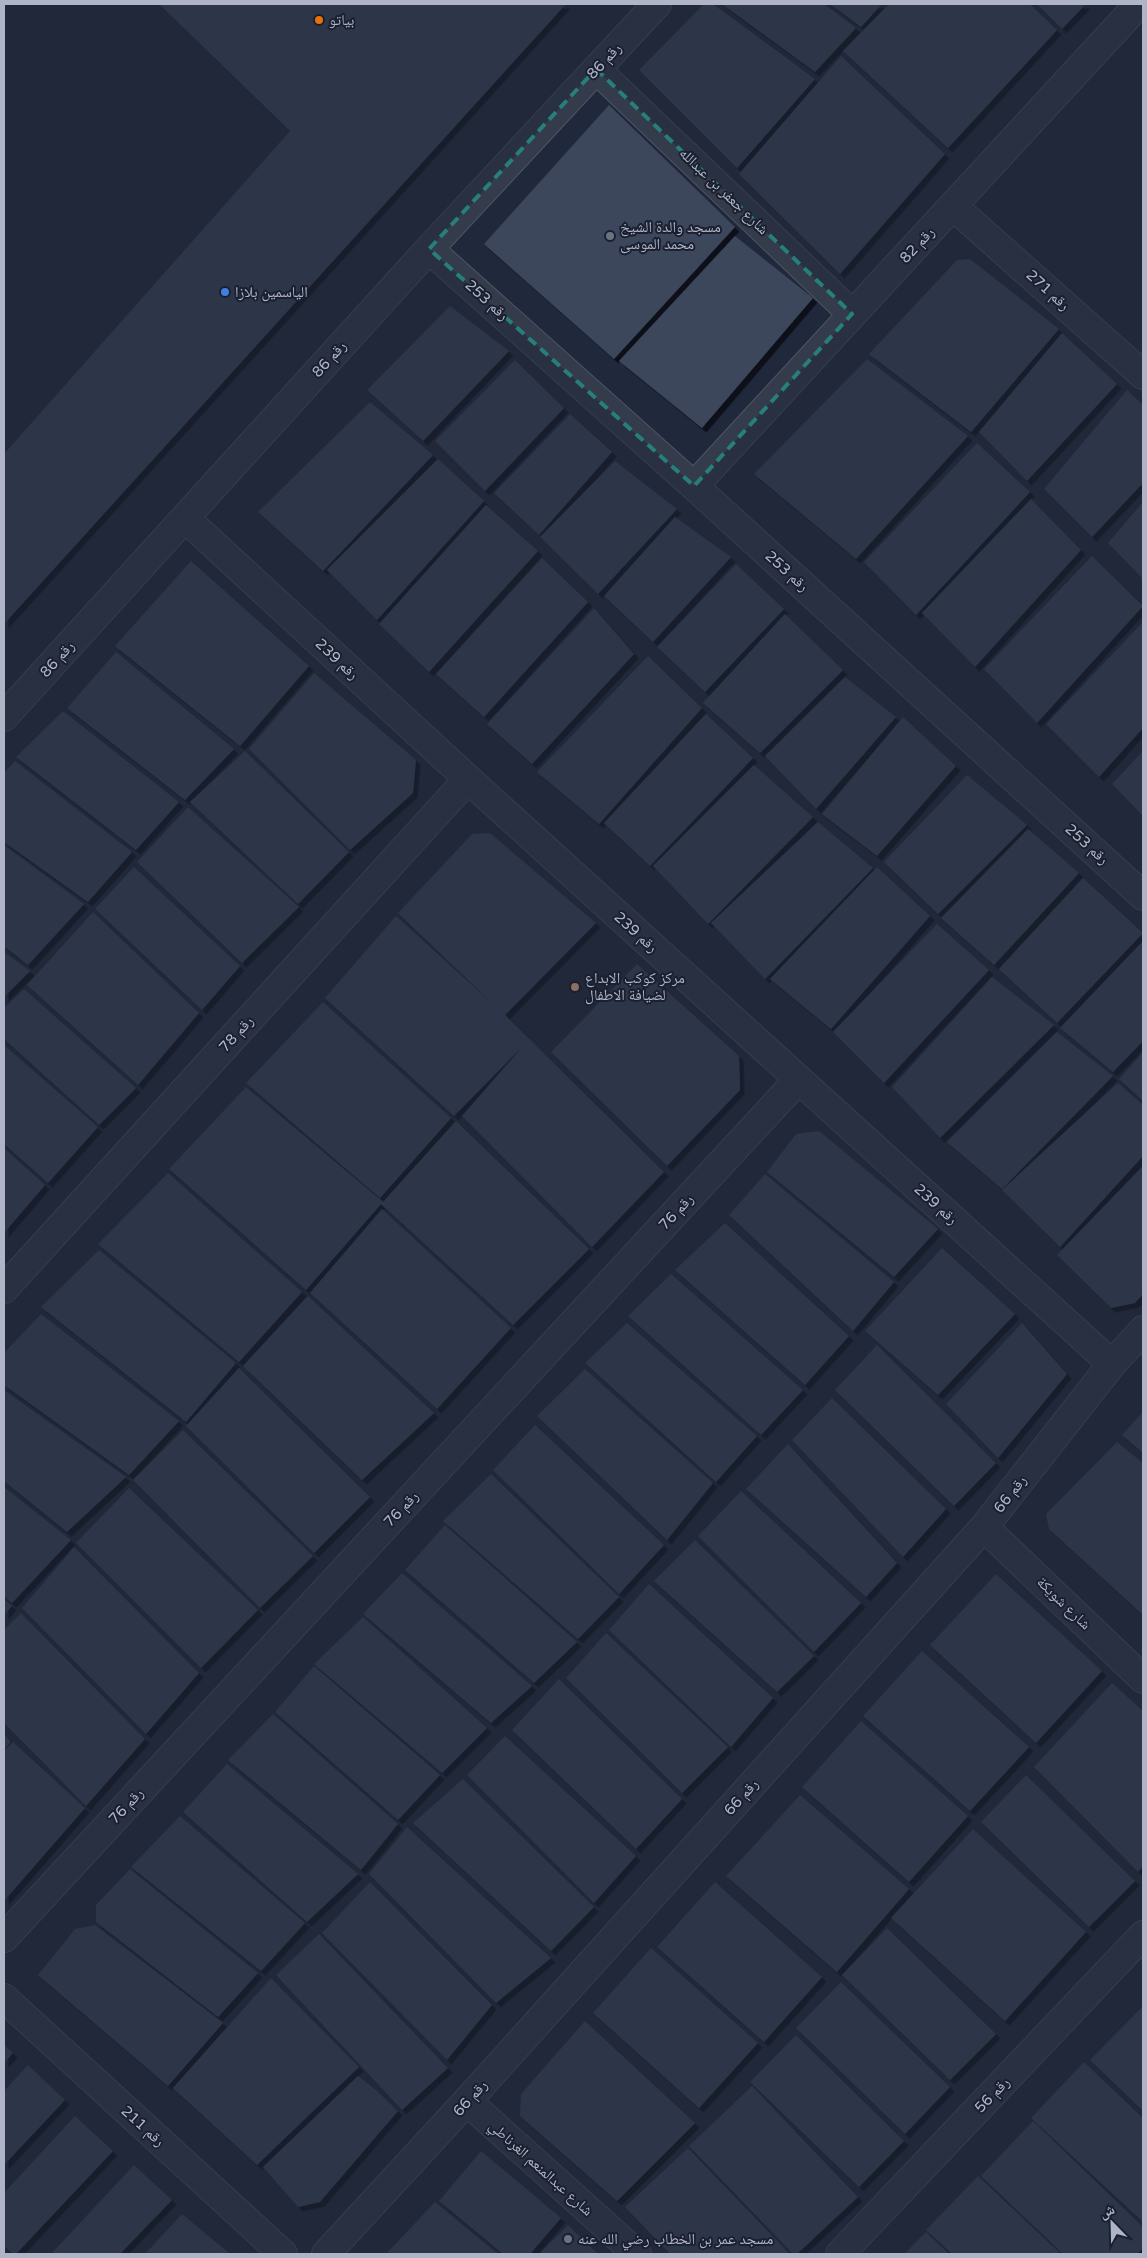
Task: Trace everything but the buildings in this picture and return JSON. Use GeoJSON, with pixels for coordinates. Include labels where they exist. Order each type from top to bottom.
{"type":"FeatureCollection","features":[{"type":"Feature","properties":{"kind":"street","name":"رقم 82"},"geometry":{"type":"LineString","coordinates":[[694,486],[1139,4]]}},
{"type":"Feature","properties":{"kind":"street","name":"رقم 86"},"geometry":{"type":"LineString","coordinates":[[4,717],[596,69],[642,9]]}},
{"type":"Feature","properties":{"kind":"street","name":"شارع جعفر بن عبدالله"},"geometry":{"type":"LineString","coordinates":[[596,69],[852,314]]}},
{"type":"Feature","properties":{"kind":"street","name":"رقم 271"},"geometry":{"type":"LineString","coordinates":[[953,206],[1143,375]]}},
{"type":"Feature","properties":{"kind":"street","name":"رقم 253"},"geometry":{"type":"LineString","coordinates":[[430,249],[694,486],[1143,896]]}},
{"type":"Feature","properties":{"kind":"street","name":"رقم 239"},"geometry":{"type":"LineString","coordinates":[[185,518],[468,779],[1112,1364]]}},
{"type":"Feature","properties":{"kind":"street","name":"رقم 78"},"geometry":{"type":"LineString","coordinates":[[4,1289],[468,779]]}},
{"type":"Feature","properties":{"kind":"street","name":"رقم 76"},"geometry":{"type":"LineString","coordinates":[[4,1938],[798,1080]]}},
{"type":"Feature","properties":{"kind":"street","name":"رقم 66"},"geometry":{"type":"LineString","coordinates":[[326,2254],[467,2101],[984,1527],[1112,1364],[1143,1330]]}},
{"type":"Feature","properties":{"kind":"street","name":"شارع شويكة"},"geometry":{"type":"LineString","coordinates":[[984,1527],[1143,1678]]}},
{"type":"Feature","properties":{"kind":"street","name":"رقم 56"},"geometry":{"type":"LineString","coordinates":[[840,2254],[1142,1940]]}},
{"type":"Feature","properties":{"kind":"street","name":"رقم 211"},"geometry":{"type":"LineString","coordinates":[[4,1998],[283,2254]]}},
{"type":"Feature","properties":{"kind":"street","name":"شارع عبدالمنعم الغرناطي"},"geometry":{"type":"LineString","coordinates":[[467,2101],[637,2254]]}},
{"type":"Feature","properties":{"kind":"highlighted area"},"geometry":{"type":"Polygon","coordinates":[[[596,69],[852,314],[694,486],[429,249],[596,69]]]}},
{"type":"Feature","properties":{"kind":"place","name":"بياتو"},"geometry":{"type":"Point","coordinates":[319,20]}},
{"type":"Feature","properties":{"kind":"place","name":"مسجد والدة الشيخ محمد الموسى"},"geometry":{"type":"Point","coordinates":[610,236]}},
{"type":"Feature","properties":{"kind":"place","name":"الياسمين بلازا"},"geometry":{"type":"Point","coordinates":[225,292]}},
{"type":"Feature","properties":{"kind":"place","name":"مركز كوكب الابداع لضيافة الاطفال"},"geometry":{"type":"Point","coordinates":[575,987]}},
{"type":"Feature","properties":{"kind":"place","name":"مسجد عمر بن الخطاب رضي الله عنه"},"geometry":{"type":"Point","coordinates":[568,2239]}}]}
